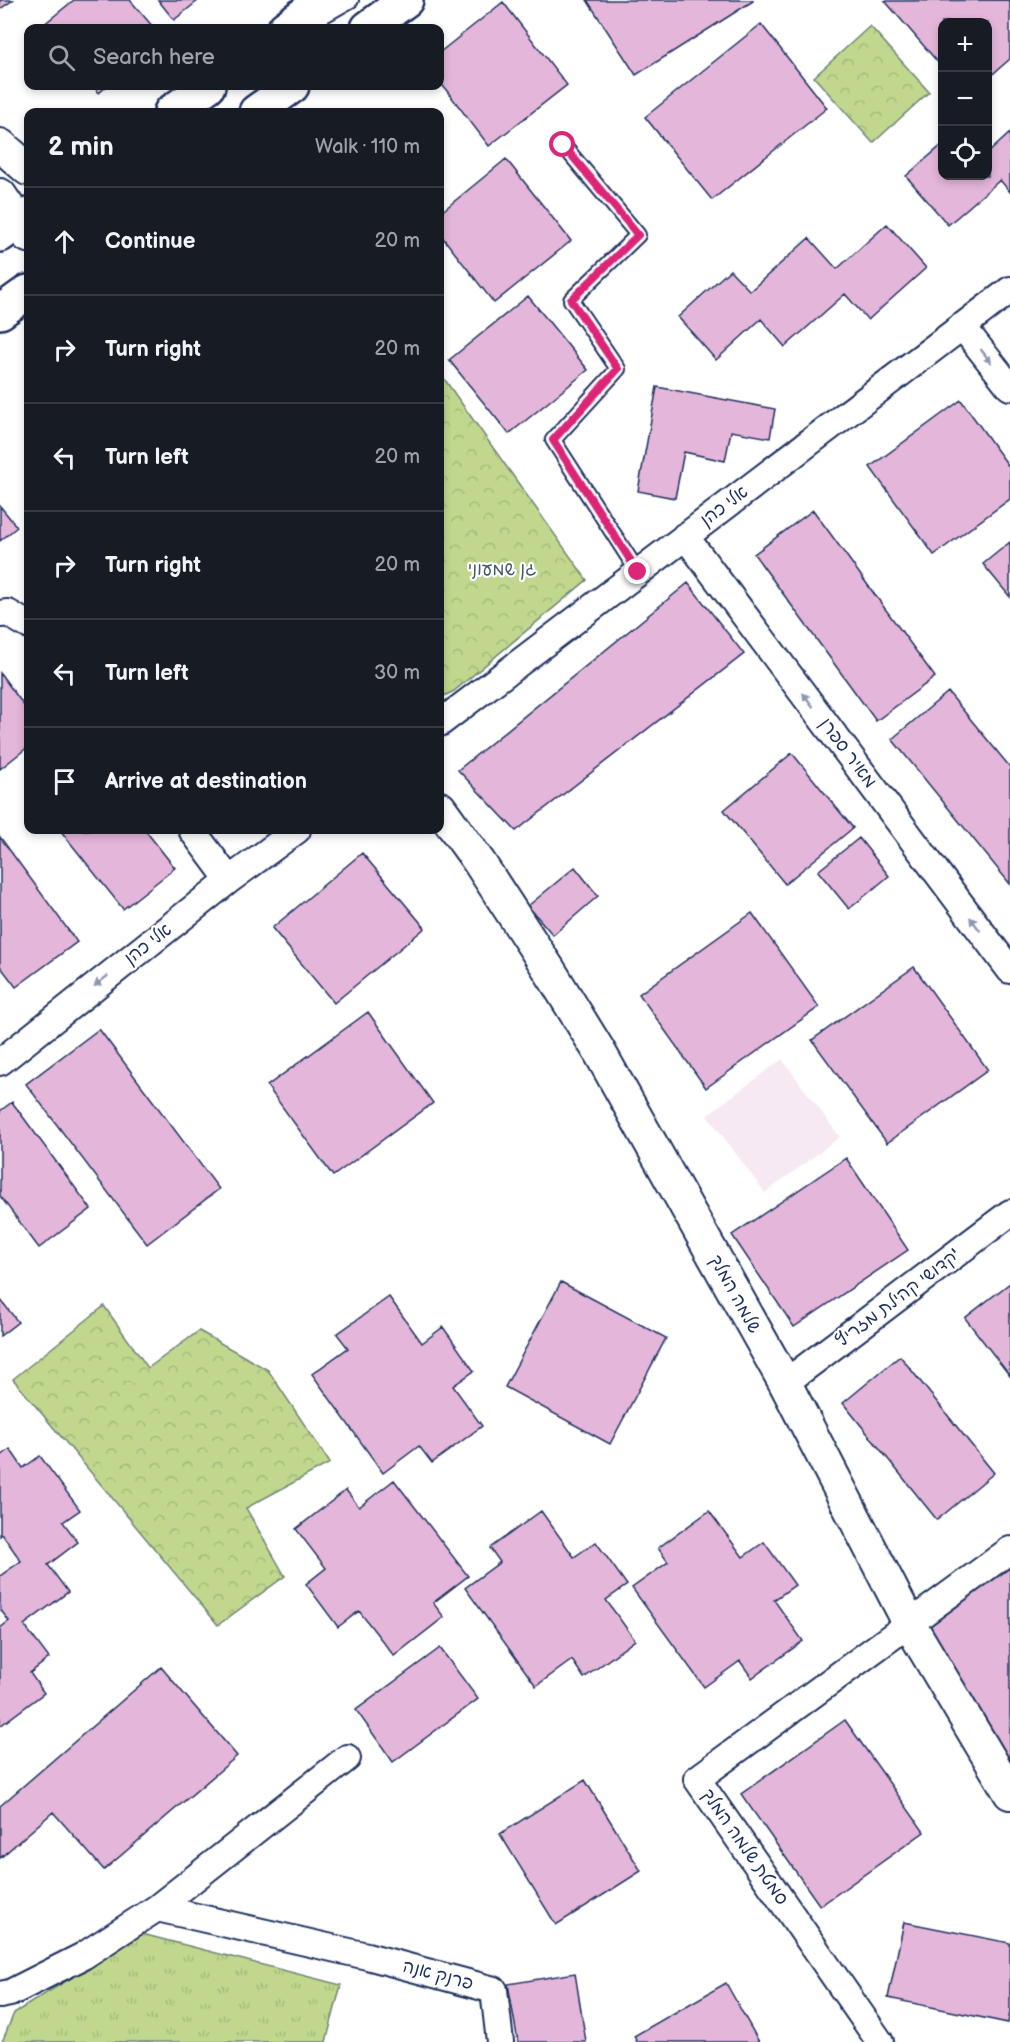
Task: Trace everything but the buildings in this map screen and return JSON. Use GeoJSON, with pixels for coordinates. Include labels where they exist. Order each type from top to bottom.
{"type":"FeatureCollection","features":[{"type":"Feature","properties":{"kind":"main road"},"geometry":{"type":"LineString","coordinates":[[290,24],[323,0]]}},
{"type":"Feature","properties":{"kind":"main road"},"geometry":{"type":"LineString","coordinates":[[373,24],[406,0]]}},
{"type":"Feature","properties":{"kind":"main road"},"geometry":{"type":"LineString","coordinates":[[177,108],[202,90]]}},
{"type":"Feature","properties":{"kind":"main road"},"geometry":{"type":"LineString","coordinates":[[261,108],[286,90]]}},
{"type":"Feature","properties":{"kind":"main road"},"geometry":{"type":"LineString","coordinates":[[0,312],[24,295]]}},
{"type":"Feature","properties":{"kind":"street"},"geometry":{"type":"LineString","coordinates":[[0,145],[24,166]]}},
{"type":"Feature","properties":{"kind":"street"},"geometry":{"type":"LineString","coordinates":[[0,195],[19,227]]}},
{"type":"Feature","properties":{"kind":"street","name":"אלי כהן"},"geometry":{"type":"LineString","coordinates":[[444,720],[1010,290]]}},
{"type":"Feature","properties":{"kind":"street"},"geometry":{"type":"LineString","coordinates":[[962,326],[1010,387]]}},
{"type":"Feature","properties":{"kind":"street","name":"מאיר ספרן"},"geometry":{"type":"LineString","coordinates":[[685,536],[1010,970]]}},
{"type":"Feature","properties":{"kind":"street"},"geometry":{"type":"LineString","coordinates":[[0,614],[8,613],[24,623]]}},
{"type":"Feature","properties":{"kind":"street","name":"שלמה המלך"},"geometry":{"type":"LineString","coordinates":[[444,814],[479,862],[599,1051],[785,1383],[910,1625],[1010,1793]]}},
{"type":"Feature","properties":{"kind":"street"},"geometry":{"type":"LineString","coordinates":[[195,834],[230,880]]}},
{"type":"Feature","properties":{"kind":"street","name":"אלי כהן"},"geometry":{"type":"LineString","coordinates":[[0,1062],[292,834]]}},
{"type":"Feature","properties":{"kind":"street","name":"קדושי קהילת מזריץ'"},"geometry":{"type":"LineString","coordinates":[[785,1383],[1010,1212]]}},
{"type":"Feature","properties":{"kind":"street"},"geometry":{"type":"LineString","coordinates":[[910,1625],[1010,1550]]}},
{"type":"Feature","properties":{"kind":"street","name":"סמטת שלמה המלך"},"geometry":{"type":"LineString","coordinates":[[880,2042],[697,1779],[910,1625]]}},
{"type":"Feature","properties":{"kind":"street"},"geometry":{"type":"LineString","coordinates":[[0,1995],[10,1993],[83,1956],[157,1908],[347,1758]]}},
{"type":"Feature","properties":{"kind":"street","name":"פרנק אנה"},"geometry":{"type":"LineString","coordinates":[[157,1908],[367,1956],[494,1990],[500,2042]]}},
{"type":"Feature","properties":{"kind":"lane"},"geometry":{"type":"LineString","coordinates":[[307,24],[351,0]]}},
{"type":"Feature","properties":{"kind":"lane"},"geometry":{"type":"LineString","coordinates":[[563,145],[638,235],[571,300],[618,369],[553,440],[638,572]]}},
{"type":"Feature","properties":{"kind":"shaded area"},"geometry":{"type":"Polygon","coordinates":[[[782,1059],[840,1137],[765,1193],[707,1115],[782,1059]]]}},
{"type":"Feature","properties":{"kind":"green space"},"geometry":{"type":"Polygon","coordinates":[[[870,26],[929,92],[873,143],[814,77],[870,26]]]}},
{"type":"Feature","properties":{"kind":"green space","name":"גן שמעוני"},"geometry":{"type":"Polygon","coordinates":[[[444,379],[587,580],[454,691],[444,696],[444,379]]]}},
{"type":"Feature","properties":{"kind":"green space"},"geometry":{"type":"Polygon","coordinates":[[[104,1306],[148,1368],[199,1331],[268,1370],[330,1463],[246,1508],[285,1576],[218,1625],[13,1379],[104,1306]]]}},
{"type":"Feature","properties":{"kind":"green space"},"geometry":{"type":"Polygon","coordinates":[[[142,1934],[341,1985],[326,2042],[2,2042],[14,2013],[142,1934]]]}},
{"type":"Feature","properties":{"kind":"route"},"geometry":{"type":"LineString","coordinates":[[563,145],[638,235],[571,300],[618,369],[553,440],[638,572]]}}]}
